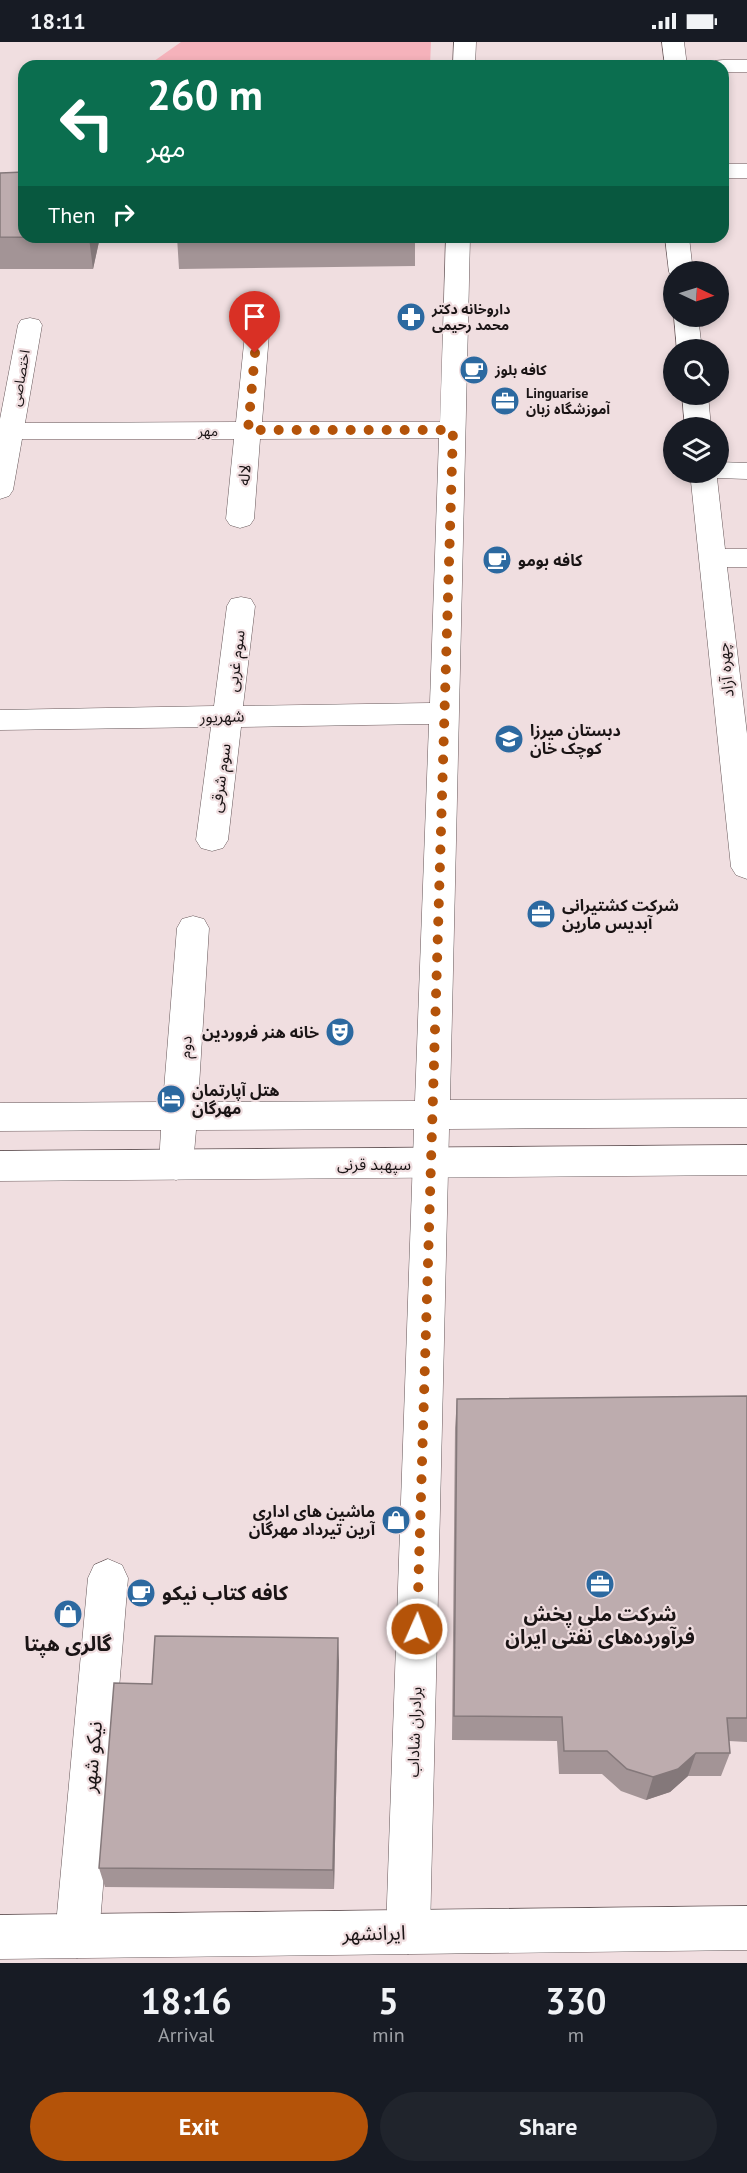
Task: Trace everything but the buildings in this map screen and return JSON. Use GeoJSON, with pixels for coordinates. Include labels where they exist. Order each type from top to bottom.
{"type":"FeatureCollection","features":[{"type":"Feature","properties":{"kind":"street"},"geometry":{"type":"LineString","coordinates":[[464,60],[465,42]]}},
{"type":"Feature","properties":{"kind":"street"},"geometry":{"type":"LineString","coordinates":[[674,42],[676,60]]}},
{"type":"Feature","properties":{"kind":"street"},"geometry":{"type":"LineString","coordinates":[[729,66],[747,66]]}},
{"type":"Feature","properties":{"kind":"street"},"geometry":{"type":"LineString","coordinates":[[729,171],[747,171]]}},
{"type":"Feature","properties":{"kind":"street","name":"برادران شاداب"},"geometry":{"type":"LineString","coordinates":[[408,1932],[458,243]]}},
{"type":"Feature","properties":{"kind":"street"},"geometry":{"type":"LineString","coordinates":[[678,243],[680,261]]}},
{"type":"Feature","properties":{"kind":"street","name":"اختصاصی"},"geometry":{"type":"LineString","coordinates":[[0,490],[5,431],[30,325]]}},
{"type":"Feature","properties":{"kind":"street","name":"لاله"},"geometry":{"type":"LineString","coordinates":[[240,519],[257,334]]}},
{"type":"Feature","properties":{"kind":"street","name":"مهر"},"geometry":{"type":"LineString","coordinates":[[5,431],[453,430]]}},
{"type":"Feature","properties":{"kind":"street"},"geometry":{"type":"LineString","coordinates":[[729,470],[747,471]]}},
{"type":"Feature","properties":{"kind":"street","name":"چهره آزاد"},"geometry":{"type":"LineString","coordinates":[[704,483],[712,558],[736,665],[747,867]]}},
{"type":"Feature","properties":{"kind":"street"},"geometry":{"type":"LineString","coordinates":[[712,558],[747,558]]}},
{"type":"Feature","properties":{"kind":"street","name":"سوم غربی"},"geometry":{"type":"LineString","coordinates":[[228,716],[241,606]]}},
{"type":"Feature","properties":{"kind":"street","name":"شهریور"},"geometry":{"type":"LineString","coordinates":[[0,720],[444,713]]}},
{"type":"Feature","properties":{"kind":"street","name":"سوم شرقی"},"geometry":{"type":"LineString","coordinates":[[212,840],[228,716]]}},
{"type":"Feature","properties":{"kind":"street","name":"دوم"},"geometry":{"type":"LineString","coordinates":[[176,1165],[193,928]]}},
{"type":"Feature","properties":{"kind":"street"},"geometry":{"type":"LineString","coordinates":[[0,1117],[747,1113]]}},
{"type":"Feature","properties":{"kind":"street","name":"سپهبد قرنی"},"geometry":{"type":"LineString","coordinates":[[0,1166],[747,1160]]}},
{"type":"Feature","properties":{"kind":"street","name":"نیکو شهر"},"geometry":{"type":"LineString","coordinates":[[77,1936],[108,1578]]}},
{"type":"Feature","properties":{"kind":"street","name":"ایرانشهر"},"geometry":{"type":"LineString","coordinates":[[0,1937],[747,1928]]}},
{"type":"Feature","properties":{"kind":"shaded area"},"geometry":{"type":"Polygon","coordinates":[[[181,42],[431,42],[430,60],[156,60],[181,42]]]}},
{"type":"Feature","properties":{"kind":"place","name":"داروخانه دکتر محمد رحیمی"},"geometry":{"type":"Point","coordinates":[411,317]}},
{"type":"Feature","properties":{"kind":"place","name":"کافه بلوز"},"geometry":{"type":"Point","coordinates":[474,370]}},
{"type":"Feature","properties":{"kind":"place","name":"Linguarise آموزشگاه زبان"},"geometry":{"type":"Point","coordinates":[505,401]}},
{"type":"Feature","properties":{"kind":"place","name":"کافه بومو"},"geometry":{"type":"Point","coordinates":[497,560]}},
{"type":"Feature","properties":{"kind":"place","name":"دبستان میرزا کوچک خان"},"geometry":{"type":"Point","coordinates":[509,739]}},
{"type":"Feature","properties":{"kind":"place","name":"شرکت کشتیرانی آبدیس مارین"},"geometry":{"type":"Point","coordinates":[541,914]}},
{"type":"Feature","properties":{"kind":"place","name":"خانه هنر فروردین"},"geometry":{"type":"Point","coordinates":[340,1032]}},
{"type":"Feature","properties":{"kind":"place","name":"هتل آپارتمان مهرگان"},"geometry":{"type":"Point","coordinates":[171,1099]}},
{"type":"Feature","properties":{"kind":"place","name":"ماشین های اداری آرین تیرداد مهرگان"},"geometry":{"type":"Point","coordinates":[396,1520]}},
{"type":"Feature","properties":{"kind":"place","name":"شرکت ملی پخش فرآورده‌های نفتی ایران"},"geometry":{"type":"Point","coordinates":[600,1584]}},
{"type":"Feature","properties":{"kind":"place","name":"کافه کتاب نیکو"},"geometry":{"type":"Point","coordinates":[141,1593]}},
{"type":"Feature","properties":{"kind":"place","name":"گالری هپتا"},"geometry":{"type":"Point","coordinates":[68,1614]}},
{"type":"Feature","properties":{"kind":"route"},"geometry":{"type":"LineString","coordinates":[[255,353],[248,430],[453,430],[417,1629]]}}]}
